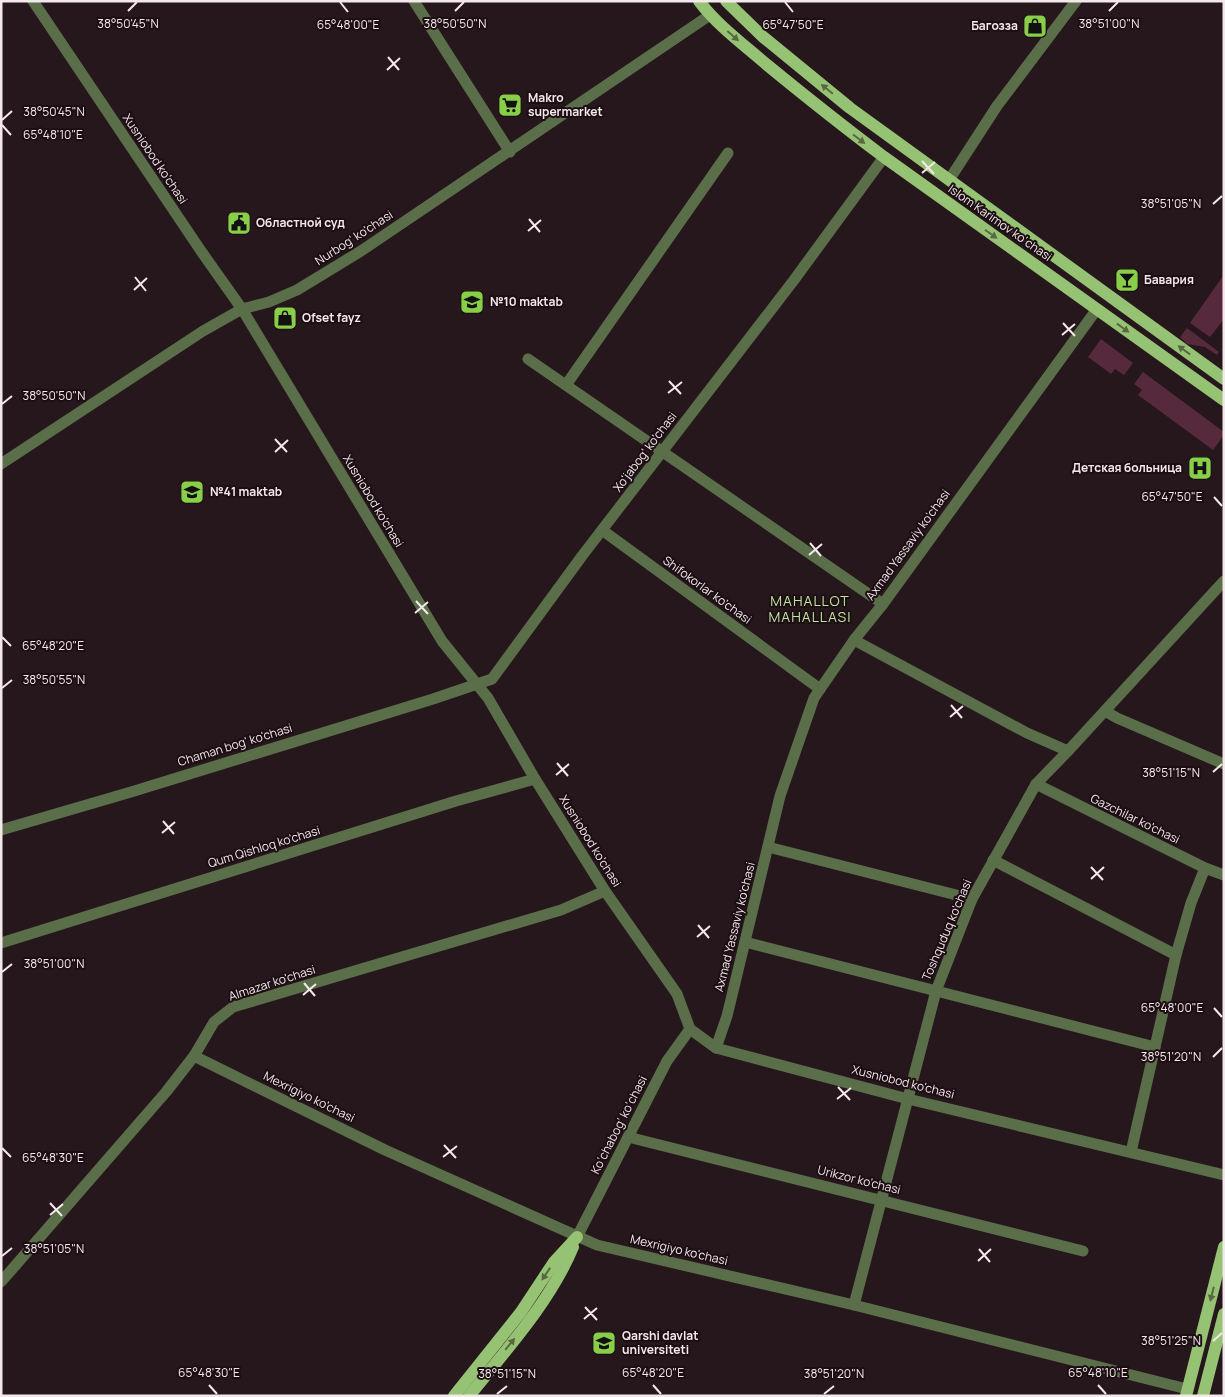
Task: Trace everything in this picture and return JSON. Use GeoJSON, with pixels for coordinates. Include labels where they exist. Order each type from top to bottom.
{"type":"FeatureCollection","features":[{"type":"Feature","properties":{"kind":"main road","name":"Islom Karimov ko‘chasi"},"geometry":{"type":"LineString","coordinates":[[699,1],[710,15],[730,34],[838,123],[1224,400]]}},
{"type":"Feature","properties":{"kind":"main road","name":"Islom Karimov ko‘chasi"},"geometry":{"type":"LineString","coordinates":[[726,1],[762,36],[850,108],[1224,379]]}},
{"type":"Feature","properties":{"kind":"main road"},"geometry":{"type":"LineString","coordinates":[[838,123],[845,122],[850,118],[850,108]]}},
{"type":"Feature","properties":{"kind":"main road","name":"Ko‘chabog‘ ko‘chasi"},"geometry":{"type":"LineString","coordinates":[[454,1396],[520,1312],[554,1262],[577,1237]]}},
{"type":"Feature","properties":{"kind":"main road","name":"Ko‘chabog‘ ko‘chasi"},"geometry":{"type":"LineString","coordinates":[[469,1396],[529,1321],[565,1266],[577,1237]]}},
{"type":"Feature","properties":{"kind":"main road"},"geometry":{"type":"LineString","coordinates":[[1186,1392],[1224,1247]]}},
{"type":"Feature","properties":{"kind":"main road"},"geometry":{"type":"LineString","coordinates":[[1203,1396],[1219,1352],[1224,1314]]}},
{"type":"Feature","properties":{"kind":"street","name":"Xusniobod ko'chasi"},"geometry":{"type":"LineString","coordinates":[[33,1],[242,310],[442,641],[488,698],[535,779],[605,891],[677,994],[690,1029],[716,1048],[908,1099],[1224,1175]]}},
{"type":"Feature","properties":{"kind":"street"},"geometry":{"type":"LineString","coordinates":[[414,1],[510,152]]}},
{"type":"Feature","properties":{"kind":"street"},"geometry":{"type":"LineString","coordinates":[[949,180],[997,106],[1076,1]]}},
{"type":"Feature","properties":{"kind":"street","name":"Nurbog' ko'chasi"},"geometry":{"type":"LineString","coordinates":[[1,464],[203,331],[242,310],[269,302],[297,290],[361,251],[710,15]]}},
{"type":"Feature","properties":{"kind":"street"},"geometry":{"type":"LineString","coordinates":[[566,385],[728,153]]}},
{"type":"Feature","properties":{"kind":"street","name":"Xo'jabog' ko'chasi"},"geometry":{"type":"LineString","coordinates":[[477,684],[492,679],[602,530],[794,280],[884,157]]}},
{"type":"Feature","properties":{"kind":"street","name":"Axmad Yassaviy ko'chasi"},"geometry":{"type":"LineString","coordinates":[[716,1048],[727,1016],[780,796],[814,698],[854,640],[883,604],[1097,309]]}},
{"type":"Feature","properties":{"kind":"street"},"geometry":{"type":"LineString","coordinates":[[528,359],[883,604]]}},
{"type":"Feature","properties":{"kind":"street","name":"Shifokorlar ko'chasi"},"geometry":{"type":"LineString","coordinates":[[602,530],[820,689]]}},
{"type":"Feature","properties":{"kind":"street","name":"Toshquduq ko'chasi"},"geometry":{"type":"LineString","coordinates":[[854,1305],[936,990],[972,899],[1036,784],[1224,581]]}},
{"type":"Feature","properties":{"kind":"street"},"geometry":{"type":"LineString","coordinates":[[854,640],[1027,733],[1068,751]]}},
{"type":"Feature","properties":{"kind":"street","name":"Chaman bog' ko'chasi"},"geometry":{"type":"LineString","coordinates":[[1,830],[131,792],[477,684]]}},
{"type":"Feature","properties":{"kind":"street"},"geometry":{"type":"LineString","coordinates":[[1105,711],[1117,718],[1224,764]]}},
{"type":"Feature","properties":{"kind":"street","name":"Qum Qishloq ko'chasi"},"geometry":{"type":"LineString","coordinates":[[1,943],[447,804],[535,779]]}},
{"type":"Feature","properties":{"kind":"street","name":"Gazchilar ko'chasi"},"geometry":{"type":"LineString","coordinates":[[1036,784],[1205,868],[1224,875]]}},
{"type":"Feature","properties":{"kind":"street"},"geometry":{"type":"LineString","coordinates":[[768,848],[972,899]]}},
{"type":"Feature","properties":{"kind":"street"},"geometry":{"type":"LineString","coordinates":[[993,860],[1176,955]]}},
{"type":"Feature","properties":{"kind":"street"},"geometry":{"type":"LineString","coordinates":[[1131,1152],[1176,955],[1191,903],[1205,868]]}},
{"type":"Feature","properties":{"kind":"street","name":"Almazar ko'chasi"},"geometry":{"type":"LineString","coordinates":[[1,1282],[166,1092],[194,1056],[214,1022],[232,1007],[561,910],[605,891]]}},
{"type":"Feature","properties":{"kind":"street"},"geometry":{"type":"LineString","coordinates":[[745,942],[1155,1047]]}},
{"type":"Feature","properties":{"kind":"street","name":"Ko‘chabog‘ ko‘chasi"},"geometry":{"type":"LineString","coordinates":[[577,1237],[667,1061],[690,1029]]}},
{"type":"Feature","properties":{"kind":"street","name":"Mexrigiyo ko'chasi"},"geometry":{"type":"LineString","coordinates":[[194,1056],[385,1150],[597,1245],[854,1305],[1186,1392]]}},
{"type":"Feature","properties":{"kind":"street","name":"Urikzor ko'chasi"},"geometry":{"type":"LineString","coordinates":[[628,1137],[1083,1251]]}},
{"type":"Feature","properties":{"kind":"shaded area"},"geometry":{"type":"Polygon","coordinates":[[[1223,276],[1224,319],[1210,337],[1190,323],[1223,276]]]}},
{"type":"Feature","properties":{"kind":"shaded area"},"geometry":{"type":"Polygon","coordinates":[[[1187,328],[1219,352],[1217,355],[1205,347],[1187,344],[1180,337],[1187,328]]]}},
{"type":"Feature","properties":{"kind":"shaded area"},"geometry":{"type":"Polygon","coordinates":[[[1101,339],[1133,363],[1124,375],[1115,369],[1111,374],[1088,357],[1101,339]]]}},
{"type":"Feature","properties":{"kind":"shaded area"},"geometry":{"type":"Polygon","coordinates":[[[1143,372],[1224,432],[1224,435],[1213,450],[1138,395],[1142,390],[1134,384],[1143,372]]]}},
{"type":"Feature","properties":{"kind":"place","name":"Багозза"},"geometry":{"type":"Point","coordinates":[1035,26]}},
{"type":"Feature","properties":{"kind":"place","name":"Makro supermarket"},"geometry":{"type":"Point","coordinates":[510,105]}},
{"type":"Feature","properties":{"kind":"place","name":"Областной суд"},"geometry":{"type":"Point","coordinates":[239,223]}},
{"type":"Feature","properties":{"kind":"place","name":"Бавария"},"geometry":{"type":"Point","coordinates":[1127,280]}},
{"type":"Feature","properties":{"kind":"place","name":"№10 maktab"},"geometry":{"type":"Point","coordinates":[472,302]}},
{"type":"Feature","properties":{"kind":"place","name":"Ofset fayz"},"geometry":{"type":"Point","coordinates":[285,318]}},
{"type":"Feature","properties":{"kind":"place","name":"Детская больница"},"geometry":{"type":"Point","coordinates":[1200,468]}},
{"type":"Feature","properties":{"kind":"place","name":"№41 maktab"},"geometry":{"type":"Point","coordinates":[192,492]}},
{"type":"Feature","properties":{"kind":"place","name":"Qarshi davlat universiteti"},"geometry":{"type":"Point","coordinates":[604,1343]}},
{"type":"Feature","properties":{"kind":"district","name":"MAHALLOT MAHALLASI"},"geometry":{"type":"Point","coordinates":[810,610]}}]}
